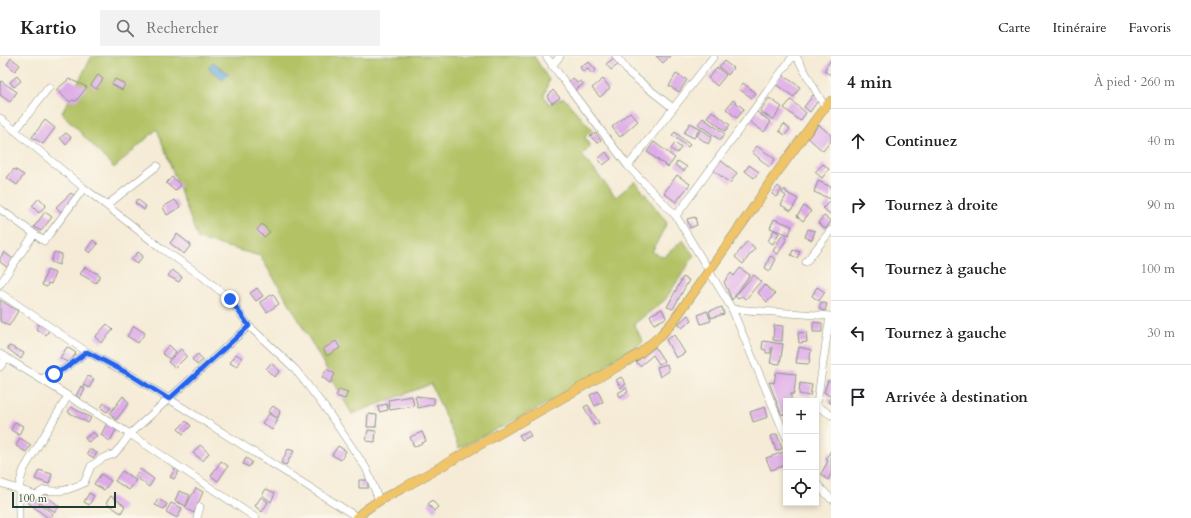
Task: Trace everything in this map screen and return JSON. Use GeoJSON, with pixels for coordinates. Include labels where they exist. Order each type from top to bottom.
{"type":"FeatureCollection","features":[{"type":"Feature","properties":{"kind":"main road"},"geometry":{"type":"LineString","coordinates":[[357,517],[379,500],[405,487],[640,353],[672,323],[710,271],[773,178],[828,104]]}},
{"type":"Feature","properties":{"kind":"street"},"geometry":{"type":"LineString","coordinates":[[546,56],[628,166],[676,216],[732,309],[785,434]]}},
{"type":"Feature","properties":{"kind":"street"},"geometry":{"type":"LineString","coordinates":[[552,66],[560,56]]}},
{"type":"Feature","properties":{"kind":"street"},"geometry":{"type":"LineString","coordinates":[[616,56],[629,73],[673,108]]}},
{"type":"Feature","properties":{"kind":"street"},"geometry":{"type":"LineString","coordinates":[[628,166],[714,56]]}},
{"type":"Feature","properties":{"kind":"street"},"geometry":{"type":"LineString","coordinates":[[676,216],[795,56],[828,104]]}},
{"type":"Feature","properties":{"kind":"street"},"geometry":{"type":"LineString","coordinates":[[15,130],[49,87]]}},
{"type":"Feature","properties":{"kind":"street"},"geometry":{"type":"LineString","coordinates":[[0,118],[84,188],[161,248],[202,276],[230,299],[249,326],[295,369],[326,409],[366,468],[379,500]]}},
{"type":"Feature","properties":{"kind":"street"},"geometry":{"type":"LineString","coordinates":[[107,205],[157,166]]}},
{"type":"Feature","properties":{"kind":"street"},"geometry":{"type":"LineString","coordinates":[[0,209],[44,241],[84,188]]}},
{"type":"Feature","properties":{"kind":"street"},"geometry":{"type":"LineString","coordinates":[[806,262],[831,230]]}},
{"type":"Feature","properties":{"kind":"street"},"geometry":{"type":"LineString","coordinates":[[0,284],[34,234]]}},
{"type":"Feature","properties":{"kind":"street"},"geometry":{"type":"LineString","coordinates":[[0,293],[87,352],[129,374],[357,517]]}},
{"type":"Feature","properties":{"kind":"street"},"geometry":{"type":"LineString","coordinates":[[732,309],[831,316],[819,398]]}},
{"type":"Feature","properties":{"kind":"street"},"geometry":{"type":"LineString","coordinates":[[0,483],[36,494],[44,490],[56,493],[84,483],[91,466],[103,458],[114,454],[130,434],[249,326]]}},
{"type":"Feature","properties":{"kind":"street"},"geometry":{"type":"LineString","coordinates":[[41,379],[64,369],[87,352]]}},
{"type":"Feature","properties":{"kind":"street"},"geometry":{"type":"LineString","coordinates":[[0,368],[3,356],[130,434],[256,518]]}},
{"type":"Feature","properties":{"kind":"street"},"geometry":{"type":"LineString","coordinates":[[19,518],[20,478],[68,396]]}},
{"type":"Feature","properties":{"kind":"street"},"geometry":{"type":"LineString","coordinates":[[819,409],[831,415]]}},
{"type":"Feature","properties":{"kind":"street"},"geometry":{"type":"LineString","coordinates":[[819,486],[831,499]]}},
{"type":"Feature","properties":{"kind":"street"},"geometry":{"type":"LineString","coordinates":[[197,518],[200,507]]}},
{"type":"Feature","properties":{"kind":"green space"},"geometry":{"type":"Polygon","coordinates":[[[92,56],[534,56],[549,80],[544,96],[549,104],[564,98],[592,130],[585,137],[590,147],[582,155],[616,197],[635,181],[667,223],[652,252],[664,257],[683,240],[694,256],[665,300],[634,324],[643,342],[608,363],[602,372],[537,409],[459,448],[431,384],[352,414],[288,301],[260,256],[198,239],[157,129],[114,168],[62,113],[92,56]]]}},
{"type":"Feature","properties":{"kind":"water"},"geometry":{"type":"Polygon","coordinates":[[[213,62],[229,74],[223,80],[208,68],[213,62]]]}},
{"type":"Feature","properties":{"kind":"building"},"geometry":{"type":"Polygon","coordinates":[[[656,56],[670,56],[663,63],[656,56]]]}},
{"type":"Feature","properties":{"kind":"building"},"geometry":{"type":"Polygon","coordinates":[[[11,58],[20,65],[15,71],[7,64],[11,58]]]}},
{"type":"Feature","properties":{"kind":"building"},"geometry":{"type":"Polygon","coordinates":[[[614,58],[619,64],[611,70],[606,64],[614,58]]]}},
{"type":"Feature","properties":{"kind":"building"},"geometry":{"type":"Polygon","coordinates":[[[831,59],[831,75],[824,71],[831,59]]]}},
{"type":"Feature","properties":{"kind":"building"},"geometry":{"type":"Polygon","coordinates":[[[724,61],[733,68],[728,75],[719,67],[724,61]]]}},
{"type":"Feature","properties":{"kind":"building"},"geometry":{"type":"Polygon","coordinates":[[[589,62],[596,70],[592,74],[587,68],[583,72],[580,67],[589,62]]]}},
{"type":"Feature","properties":{"kind":"building"},"geometry":{"type":"Polygon","coordinates":[[[717,68],[726,75],[717,86],[708,78],[717,68]]]}},
{"type":"Feature","properties":{"kind":"building"},"geometry":{"type":"Polygon","coordinates":[[[676,74],[687,80],[679,92],[669,86],[676,74]]]}},
{"type":"Feature","properties":{"kind":"building"},"geometry":{"type":"Polygon","coordinates":[[[781,74],[800,87],[794,97],[775,84],[781,74]]]}},
{"type":"Feature","properties":{"kind":"building"},"geometry":{"type":"Polygon","coordinates":[[[98,75],[103,79],[96,89],[91,85],[98,75]]]}},
{"type":"Feature","properties":{"kind":"building"},"geometry":{"type":"Polygon","coordinates":[[[17,76],[21,81],[14,87],[10,82],[17,76]]]}},
{"type":"Feature","properties":{"kind":"building"},"geometry":{"type":"Polygon","coordinates":[[[573,78],[577,83],[581,81],[583,84],[574,91],[568,82],[573,78]]]}},
{"type":"Feature","properties":{"kind":"building"},"geometry":{"type":"Polygon","coordinates":[[[69,79],[87,87],[76,101],[72,100],[70,102],[56,90],[69,79]]]}},
{"type":"Feature","properties":{"kind":"building"},"geometry":{"type":"Polygon","coordinates":[[[115,79],[125,84],[122,90],[112,84],[115,79]]]}},
{"type":"Feature","properties":{"kind":"building"},"geometry":{"type":"Polygon","coordinates":[[[603,79],[610,88],[600,97],[592,88],[603,79]]]}},
{"type":"Feature","properties":{"kind":"building"},"geometry":{"type":"Polygon","coordinates":[[[1,81],[17,92],[10,102],[0,95],[1,81]]]}},
{"type":"Feature","properties":{"kind":"building"},"geometry":{"type":"Polygon","coordinates":[[[743,83],[756,93],[752,98],[739,89],[743,83]]]}},
{"type":"Feature","properties":{"kind":"building"},"geometry":{"type":"Polygon","coordinates":[[[553,90],[560,98],[552,103],[547,97],[553,90]]]}},
{"type":"Feature","properties":{"kind":"building"},"geometry":{"type":"Polygon","coordinates":[[[813,95],[819,99],[810,112],[804,107],[813,95]]]}},
{"type":"Feature","properties":{"kind":"building"},"geometry":{"type":"Polygon","coordinates":[[[769,98],[782,107],[773,120],[760,111],[769,98]]]}},
{"type":"Feature","properties":{"kind":"building"},"geometry":{"type":"Polygon","coordinates":[[[733,100],[744,109],[737,118],[726,109],[733,100]]]}},
{"type":"Feature","properties":{"kind":"building"},"geometry":{"type":"Polygon","coordinates":[[[791,100],[806,113],[800,121],[784,108],[791,100]]]}},
{"type":"Feature","properties":{"kind":"building"},"geometry":{"type":"Polygon","coordinates":[[[753,109],[771,122],[764,132],[746,119],[753,109]]]}},
{"type":"Feature","properties":{"kind":"building"},"geometry":{"type":"Polygon","coordinates":[[[712,111],[730,125],[725,131],[707,117],[712,111]]]}},
{"type":"Feature","properties":{"kind":"building"},"geometry":{"type":"Polygon","coordinates":[[[630,112],[638,121],[620,137],[612,127],[630,112]]]}},
{"type":"Feature","properties":{"kind":"building"},"geometry":{"type":"Polygon","coordinates":[[[703,118],[725,134],[720,140],[698,124],[703,118]]]}},
{"type":"Feature","properties":{"kind":"building"},"geometry":{"type":"Polygon","coordinates":[[[45,120],[55,128],[43,144],[32,137],[45,120]]]}},
{"type":"Feature","properties":{"kind":"building"},"geometry":{"type":"Polygon","coordinates":[[[690,123],[700,128],[694,138],[684,133],[690,123]]]}},
{"type":"Feature","properties":{"kind":"building"},"geometry":{"type":"Polygon","coordinates":[[[784,124],[790,129],[785,135],[779,131],[784,124]]]}},
{"type":"Feature","properties":{"kind":"building"},"geometry":{"type":"Polygon","coordinates":[[[819,125],[831,135],[831,141],[823,151],[808,138],[819,125]]]}},
{"type":"Feature","properties":{"kind":"building"},"geometry":{"type":"Polygon","coordinates":[[[701,129],[712,137],[708,144],[697,136],[701,129]]]}},
{"type":"Feature","properties":{"kind":"building"},"geometry":{"type":"Polygon","coordinates":[[[675,132],[690,145],[688,147],[672,135],[675,132]]]}},
{"type":"Feature","properties":{"kind":"building"},"geometry":{"type":"Polygon","coordinates":[[[66,133],[71,137],[66,145],[60,138],[66,133]]]}},
{"type":"Feature","properties":{"kind":"building"},"geometry":{"type":"Polygon","coordinates":[[[596,133],[601,140],[597,143],[590,136],[596,133]]]}},
{"type":"Feature","properties":{"kind":"building"},"geometry":{"type":"Polygon","coordinates":[[[654,142],[675,158],[668,167],[647,152],[654,142]]]}},
{"type":"Feature","properties":{"kind":"building"},"geometry":{"type":"Polygon","coordinates":[[[675,143],[681,148],[677,153],[671,149],[675,143]]]}},
{"type":"Feature","properties":{"kind":"building"},"geometry":{"type":"Polygon","coordinates":[[[757,146],[775,159],[769,167],[752,152],[757,146]]]}},
{"type":"Feature","properties":{"kind":"building"},"geometry":{"type":"Polygon","coordinates":[[[606,152],[611,159],[603,165],[598,159],[606,152]]]}},
{"type":"Feature","properties":{"kind":"building"},"geometry":{"type":"Polygon","coordinates":[[[720,160],[737,173],[730,183],[713,170],[720,160]]]}},
{"type":"Feature","properties":{"kind":"building"},"geometry":{"type":"Polygon","coordinates":[[[678,161],[687,167],[684,171],[675,165],[678,161]]]}},
{"type":"Feature","properties":{"kind":"building"},"geometry":{"type":"Polygon","coordinates":[[[823,164],[829,169],[822,178],[815,172],[823,164]]]}},
{"type":"Feature","properties":{"kind":"building"},"geometry":{"type":"Polygon","coordinates":[[[749,165],[759,172],[754,178],[745,171],[749,165]]]}},
{"type":"Feature","properties":{"kind":"building"},"geometry":{"type":"Polygon","coordinates":[[[14,169],[24,175],[17,185],[7,178],[14,169]]]}},
{"type":"Feature","properties":{"kind":"building"},"geometry":{"type":"Polygon","coordinates":[[[677,175],[690,184],[676,202],[664,193],[677,175]]]}},
{"type":"Feature","properties":{"kind":"building"},"geometry":{"type":"Polygon","coordinates":[[[172,177],[181,185],[175,191],[166,183],[172,177]]]}},
{"type":"Feature","properties":{"kind":"building"},"geometry":{"type":"Polygon","coordinates":[[[818,181],[831,187],[831,199],[814,192],[818,181]]]}},
{"type":"Feature","properties":{"kind":"building"},"geometry":{"type":"Polygon","coordinates":[[[778,186],[782,190],[776,197],[772,194],[778,186]]]}},
{"type":"Feature","properties":{"kind":"building"},"geometry":{"type":"Polygon","coordinates":[[[785,189],[787,193],[798,199],[791,211],[781,205],[786,196],[782,193],[785,189]]]}},
{"type":"Feature","properties":{"kind":"building"},"geometry":{"type":"Polygon","coordinates":[[[71,193],[76,197],[62,213],[56,207],[71,193]]]}},
{"type":"Feature","properties":{"kind":"building"},"geometry":{"type":"Polygon","coordinates":[[[39,198],[46,205],[39,213],[32,206],[39,198]]]}},
{"type":"Feature","properties":{"kind":"building"},"geometry":{"type":"Polygon","coordinates":[[[137,199],[146,206],[144,210],[135,203],[137,199]]]}},
{"type":"Feature","properties":{"kind":"building"},"geometry":{"type":"Polygon","coordinates":[[[175,200],[180,207],[167,215],[163,207],[175,200]]]}},
{"type":"Feature","properties":{"kind":"building"},"geometry":{"type":"Polygon","coordinates":[[[830,201],[831,202],[831,215],[823,208],[830,201]]]}},
{"type":"Feature","properties":{"kind":"building"},"geometry":{"type":"Polygon","coordinates":[[[804,206],[811,211],[803,221],[797,216],[804,206]]]}},
{"type":"Feature","properties":{"kind":"building"},"geometry":{"type":"Polygon","coordinates":[[[45,212],[52,217],[41,231],[34,227],[45,212]]]}},
{"type":"Feature","properties":{"kind":"building"},"geometry":{"type":"Polygon","coordinates":[[[824,216],[831,221],[826,229],[818,223],[824,216]]]}},
{"type":"Feature","properties":{"kind":"building"},"geometry":{"type":"Polygon","coordinates":[[[695,217],[697,225],[690,228],[687,219],[695,217]]]}},
{"type":"Feature","properties":{"kind":"building"},"geometry":{"type":"Polygon","coordinates":[[[774,219],[792,226],[789,235],[770,228],[774,219]]]}},
{"type":"Feature","properties":{"kind":"building"},"geometry":{"type":"Polygon","coordinates":[[[262,224],[270,232],[264,237],[257,230],[262,224]]]}},
{"type":"Feature","properties":{"kind":"building"},"geometry":{"type":"Polygon","coordinates":[[[808,229],[815,231],[812,240],[805,237],[808,229]]]}},
{"type":"Feature","properties":{"kind":"building"},"geometry":{"type":"Polygon","coordinates":[[[774,230],[779,233],[773,244],[768,241],[774,230]]]}},
{"type":"Feature","properties":{"kind":"building"},"geometry":{"type":"Polygon","coordinates":[[[177,234],[191,245],[184,254],[170,243],[177,234]]]}},
{"type":"Feature","properties":{"kind":"building"},"geometry":{"type":"Polygon","coordinates":[[[782,235],[787,238],[778,254],[773,251],[782,235]]]}},
{"type":"Feature","properties":{"kind":"building"},"geometry":{"type":"Polygon","coordinates":[[[93,240],[98,244],[90,253],[86,250],[93,240]]]}},
{"type":"Feature","properties":{"kind":"building"},"geometry":{"type":"Polygon","coordinates":[[[747,241],[755,248],[743,264],[735,257],[747,241]]]}},
{"type":"Feature","properties":{"kind":"building"},"geometry":{"type":"Polygon","coordinates":[[[793,250],[800,252],[797,258],[791,255],[793,250]]]}},
{"type":"Feature","properties":{"kind":"building"},"geometry":{"type":"Polygon","coordinates":[[[4,252],[13,259],[7,267],[0,262],[0,258],[4,252]]]}},
{"type":"Feature","properties":{"kind":"building"},"geometry":{"type":"Polygon","coordinates":[[[54,252],[62,254],[59,265],[51,262],[54,252]]]}},
{"type":"Feature","properties":{"kind":"building"},"geometry":{"type":"Polygon","coordinates":[[[138,252],[143,256],[137,264],[131,260],[138,252]]]}},
{"type":"Feature","properties":{"kind":"building"},"geometry":{"type":"Polygon","coordinates":[[[770,256],[776,259],[770,271],[765,268],[770,256]]]}},
{"type":"Feature","properties":{"kind":"building"},"geometry":{"type":"Polygon","coordinates":[[[85,267],[100,275],[96,283],[80,274],[85,267]]]}},
{"type":"Feature","properties":{"kind":"building"},"geometry":{"type":"Polygon","coordinates":[[[740,268],[750,275],[732,300],[724,282],[731,273],[734,276],[740,268]]]}},
{"type":"Feature","properties":{"kind":"building"},"geometry":{"type":"Polygon","coordinates":[[[47,270],[55,273],[51,284],[48,283],[47,287],[42,285],[47,270]]]}},
{"type":"Feature","properties":{"kind":"building"},"geometry":{"type":"Polygon","coordinates":[[[172,270],[182,277],[179,282],[168,276],[172,270]]]}},
{"type":"Feature","properties":{"kind":"building"},"geometry":{"type":"Polygon","coordinates":[[[754,275],[761,281],[746,299],[741,296],[738,299],[735,296],[754,275]]]}},
{"type":"Feature","properties":{"kind":"building"},"geometry":{"type":"Polygon","coordinates":[[[683,277],[689,280],[673,309],[667,307],[683,277]]]}},
{"type":"Feature","properties":{"kind":"building"},"geometry":{"type":"Polygon","coordinates":[[[765,285],[775,294],[767,302],[758,293],[765,285]]]}},
{"type":"Feature","properties":{"kind":"building"},"geometry":{"type":"Polygon","coordinates":[[[817,287],[825,292],[819,301],[812,296],[817,287]]]}},
{"type":"Feature","properties":{"kind":"building"},"geometry":{"type":"Polygon","coordinates":[[[257,288],[263,296],[256,301],[250,293],[257,288]]]}},
{"type":"Feature","properties":{"kind":"building"},"geometry":{"type":"Polygon","coordinates":[[[273,294],[279,304],[267,312],[260,302],[273,294]]]}},
{"type":"Feature","properties":{"kind":"building"},"geometry":{"type":"Polygon","coordinates":[[[0,300],[18,311],[9,326],[0,321],[0,300]]]}},
{"type":"Feature","properties":{"kind":"building"},"geometry":{"type":"Polygon","coordinates":[[[821,302],[827,304],[825,311],[819,309],[821,302]]]}},
{"type":"Feature","properties":{"kind":"building"},"geometry":{"type":"Polygon","coordinates":[[[722,307],[724,314],[711,318],[709,311],[722,307]]]}},
{"type":"Feature","properties":{"kind":"building"},"geometry":{"type":"Polygon","coordinates":[[[662,309],[666,318],[654,324],[650,315],[662,309]]]}},
{"type":"Feature","properties":{"kind":"building"},"geometry":{"type":"Polygon","coordinates":[[[707,311],[711,321],[701,324],[698,315],[707,311]]]}},
{"type":"Feature","properties":{"kind":"building"},"geometry":{"type":"Polygon","coordinates":[[[688,315],[692,320],[682,328],[678,324],[688,315]]]}},
{"type":"Feature","properties":{"kind":"building"},"geometry":{"type":"Polygon","coordinates":[[[813,322],[822,323],[822,332],[813,332],[813,322]]]}},
{"type":"Feature","properties":{"kind":"building"},"geometry":{"type":"Polygon","coordinates":[[[39,324],[49,330],[46,335],[36,329],[39,324]]]}},
{"type":"Feature","properties":{"kind":"building"},"geometry":{"type":"Polygon","coordinates":[[[107,324],[113,330],[101,343],[95,337],[107,324]]]}},
{"type":"Feature","properties":{"kind":"building"},"geometry":{"type":"Polygon","coordinates":[[[774,325],[783,326],[782,341],[773,340],[774,325]]]}},
{"type":"Feature","properties":{"kind":"building"},"geometry":{"type":"Polygon","coordinates":[[[134,326],[145,333],[138,343],[127,336],[134,326]]]}},
{"type":"Feature","properties":{"kind":"building"},"geometry":{"type":"Polygon","coordinates":[[[806,332],[807,342],[799,343],[798,333],[806,332]]]}},
{"type":"Feature","properties":{"kind":"building"},"geometry":{"type":"Polygon","coordinates":[[[674,335],[685,353],[676,358],[666,340],[674,335]]]}},
{"type":"Feature","properties":{"kind":"building"},"geometry":{"type":"Polygon","coordinates":[[[336,341],[340,348],[327,356],[323,349],[336,341]]]}},
{"type":"Feature","properties":{"kind":"building"},"geometry":{"type":"Polygon","coordinates":[[[763,341],[783,344],[780,364],[770,363],[773,348],[771,348],[771,353],[766,353],[766,350],[762,349],[763,341]]]}},
{"type":"Feature","properties":{"kind":"building"},"geometry":{"type":"Polygon","coordinates":[[[169,345],[176,352],[169,359],[162,353],[169,345]]]}},
{"type":"Feature","properties":{"kind":"building"},"geometry":{"type":"Polygon","coordinates":[[[10,346],[24,353],[21,359],[7,348],[10,346]]]}},
{"type":"Feature","properties":{"kind":"building"},"geometry":{"type":"Polygon","coordinates":[[[67,347],[76,353],[69,363],[60,358],[67,347]]]}},
{"type":"Feature","properties":{"kind":"building"},"geometry":{"type":"Polygon","coordinates":[[[655,347],[664,361],[659,364],[653,355],[640,366],[636,362],[655,347]]]}},
{"type":"Feature","properties":{"kind":"building"},"geometry":{"type":"Polygon","coordinates":[[[799,347],[811,350],[809,364],[796,363],[799,347]]]}},
{"type":"Feature","properties":{"kind":"building"},"geometry":{"type":"Polygon","coordinates":[[[181,349],[187,356],[175,368],[168,362],[181,349]]]}},
{"type":"Feature","properties":{"kind":"building"},"geometry":{"type":"Polygon","coordinates":[[[198,354],[203,360],[197,365],[192,359],[198,354]]]}},
{"type":"Feature","properties":{"kind":"building"},"geometry":{"type":"Polygon","coordinates":[[[236,354],[242,358],[237,367],[230,363],[236,354]]]}},
{"type":"Feature","properties":{"kind":"building"},"geometry":{"type":"Polygon","coordinates":[[[271,363],[280,371],[274,377],[266,369],[271,363]]]}},
{"type":"Feature","properties":{"kind":"building"},"geometry":{"type":"Polygon","coordinates":[[[667,364],[669,371],[660,377],[657,367],[667,364]]]}},
{"type":"Feature","properties":{"kind":"building"},"geometry":{"type":"Polygon","coordinates":[[[327,369],[335,374],[330,383],[322,377],[327,369]]]}},
{"type":"Feature","properties":{"kind":"building"},"geometry":{"type":"Polygon","coordinates":[[[776,372],[796,374],[794,394],[791,394],[791,398],[783,398],[783,414],[781,414],[769,382],[774,383],[776,372]]]}},
{"type":"Feature","properties":{"kind":"building"},"geometry":{"type":"Polygon","coordinates":[[[88,376],[94,379],[89,388],[83,385],[88,376]]]}},
{"type":"Feature","properties":{"kind":"building"},"geometry":{"type":"Polygon","coordinates":[[[621,377],[626,384],[621,388],[616,380],[621,377]]]}},
{"type":"Feature","properties":{"kind":"building"},"geometry":{"type":"Polygon","coordinates":[[[828,380],[831,382],[831,397],[824,392],[828,380]]]}},
{"type":"Feature","properties":{"kind":"building"},"geometry":{"type":"Polygon","coordinates":[[[800,383],[812,385],[810,396],[799,394],[800,383]]]}},
{"type":"Feature","properties":{"kind":"building"},"geometry":{"type":"Polygon","coordinates":[[[81,386],[85,389],[80,398],[76,396],[81,386]]]}},
{"type":"Feature","properties":{"kind":"building"},"geometry":{"type":"Polygon","coordinates":[[[626,388],[628,392],[620,397],[618,393],[626,388]]]}},
{"type":"Feature","properties":{"kind":"building"},"geometry":{"type":"Polygon","coordinates":[[[339,389],[348,392],[345,399],[336,396],[339,389]]]}},
{"type":"Feature","properties":{"kind":"building"},"geometry":{"type":"Polygon","coordinates":[[[598,391],[603,402],[595,406],[590,395],[598,391]]]}},
{"type":"Feature","properties":{"kind":"building"},"geometry":{"type":"Polygon","coordinates":[[[123,396],[129,403],[116,420],[110,413],[123,396]]]}},
{"type":"Feature","properties":{"kind":"building"},"geometry":{"type":"Polygon","coordinates":[[[412,396],[414,406],[390,410],[388,400],[412,396]]]}},
{"type":"Feature","properties":{"kind":"building"},"geometry":{"type":"Polygon","coordinates":[[[415,396],[434,398],[434,404],[418,408],[415,396]]]}},
{"type":"Feature","properties":{"kind":"building"},"geometry":{"type":"Polygon","coordinates":[[[831,397],[831,404],[828,401],[831,397]]]}},
{"type":"Feature","properties":{"kind":"building"},"geometry":{"type":"Polygon","coordinates":[[[104,403],[111,408],[107,412],[101,408],[104,403]]]}},
{"type":"Feature","properties":{"kind":"building"},"geometry":{"type":"Polygon","coordinates":[[[387,404],[388,410],[379,412],[378,406],[387,404]]]}},
{"type":"Feature","properties":{"kind":"building"},"geometry":{"type":"Polygon","coordinates":[[[588,405],[599,423],[594,425],[584,407],[588,405]]]}},
{"type":"Feature","properties":{"kind":"building"},"geometry":{"type":"Polygon","coordinates":[[[273,406],[280,411],[278,418],[268,412],[273,406]]]}},
{"type":"Feature","properties":{"kind":"building"},"geometry":{"type":"Polygon","coordinates":[[[71,407],[91,418],[88,423],[68,412],[71,407]]]}},
{"type":"Feature","properties":{"kind":"building"},"geometry":{"type":"Polygon","coordinates":[[[765,407],[768,417],[753,422],[750,412],[765,407]]]}},
{"type":"Feature","properties":{"kind":"building"},"geometry":{"type":"Polygon","coordinates":[[[269,414],[278,420],[272,430],[262,423],[269,414]]]}},
{"type":"Feature","properties":{"kind":"building"},"geometry":{"type":"Polygon","coordinates":[[[368,414],[377,415],[376,427],[367,427],[368,414]]]}},
{"type":"Feature","properties":{"kind":"building"},"geometry":{"type":"Polygon","coordinates":[[[186,421],[191,426],[183,434],[178,429],[186,421]]]}},
{"type":"Feature","properties":{"kind":"building"},"geometry":{"type":"Polygon","coordinates":[[[15,422],[23,426],[19,435],[11,430],[15,422]]]}},
{"type":"Feature","properties":{"kind":"building"},"geometry":{"type":"Polygon","coordinates":[[[107,423],[117,428],[110,441],[101,435],[107,423]]]}},
{"type":"Feature","properties":{"kind":"building"},"geometry":{"type":"Polygon","coordinates":[[[368,430],[376,431],[375,442],[366,441],[368,430]]]}},
{"type":"Feature","properties":{"kind":"building"},"geometry":{"type":"Polygon","coordinates":[[[528,431],[531,436],[522,440],[519,435],[528,431]]]}},
{"type":"Feature","properties":{"kind":"building"},"geometry":{"type":"Polygon","coordinates":[[[93,432],[97,436],[88,442],[85,438],[93,432]]]}},
{"type":"Feature","properties":{"kind":"building"},"geometry":{"type":"Polygon","coordinates":[[[422,432],[426,441],[414,447],[410,437],[422,432]]]}},
{"type":"Feature","properties":{"kind":"building"},"geometry":{"type":"Polygon","coordinates":[[[777,434],[782,449],[776,451],[771,436],[777,434]]]}},
{"type":"Feature","properties":{"kind":"building"},"geometry":{"type":"Polygon","coordinates":[[[20,438],[31,445],[26,452],[16,446],[20,438]]]}},
{"type":"Feature","properties":{"kind":"building"},"geometry":{"type":"Polygon","coordinates":[[[200,445],[209,453],[203,461],[193,453],[200,445]]]}},
{"type":"Feature","properties":{"kind":"building"},"geometry":{"type":"Polygon","coordinates":[[[338,446],[346,451],[341,460],[332,455],[338,446]]]}},
{"type":"Feature","properties":{"kind":"building"},"geometry":{"type":"Polygon","coordinates":[[[89,449],[97,453],[94,458],[87,454],[89,449]]]}},
{"type":"Feature","properties":{"kind":"building"},"geometry":{"type":"Polygon","coordinates":[[[288,449],[294,451],[286,465],[281,463],[288,449]]]}},
{"type":"Feature","properties":{"kind":"building"},"geometry":{"type":"Polygon","coordinates":[[[831,450],[831,474],[828,480],[821,474],[828,461],[826,459],[831,450]]]}},
{"type":"Feature","properties":{"kind":"building"},"geometry":{"type":"Polygon","coordinates":[[[783,452],[783,466],[771,470],[766,458],[783,452]]]}},
{"type":"Feature","properties":{"kind":"building"},"geometry":{"type":"Polygon","coordinates":[[[246,458],[252,462],[249,467],[243,464],[246,458]]]}},
{"type":"Feature","properties":{"kind":"building"},"geometry":{"type":"Polygon","coordinates":[[[221,461],[228,466],[218,481],[211,476],[221,461]]]}},
{"type":"Feature","properties":{"kind":"building"},"geometry":{"type":"Polygon","coordinates":[[[140,469],[154,479],[149,487],[135,476],[140,469]]]}},
{"type":"Feature","properties":{"kind":"building"},"geometry":{"type":"Polygon","coordinates":[[[175,469],[179,471],[174,479],[170,477],[175,469]]]}},
{"type":"Feature","properties":{"kind":"building"},"geometry":{"type":"Polygon","coordinates":[[[39,470],[52,474],[49,484],[35,479],[39,470]]]}},
{"type":"Feature","properties":{"kind":"building"},"geometry":{"type":"Polygon","coordinates":[[[122,471],[136,480],[129,490],[115,481],[122,471]]]}},
{"type":"Feature","properties":{"kind":"building"},"geometry":{"type":"Polygon","coordinates":[[[101,474],[111,481],[104,490],[94,484],[101,474]]]}},
{"type":"Feature","properties":{"kind":"building"},"geometry":{"type":"Polygon","coordinates":[[[359,480],[368,480],[368,488],[359,488],[359,480]]]}},
{"type":"Feature","properties":{"kind":"building"},"geometry":{"type":"Polygon","coordinates":[[[196,488],[203,492],[194,513],[185,508],[196,488]]]}},
{"type":"Feature","properties":{"kind":"building"},"geometry":{"type":"Polygon","coordinates":[[[266,489],[275,493],[271,502],[262,495],[266,489]]]}},
{"type":"Feature","properties":{"kind":"building"},"geometry":{"type":"Polygon","coordinates":[[[179,491],[190,495],[186,506],[175,501],[179,491]]]}},
{"type":"Feature","properties":{"kind":"building"},"geometry":{"type":"Polygon","coordinates":[[[89,493],[94,496],[89,505],[84,502],[89,493]]]}},
{"type":"Feature","properties":{"kind":"building"},"geometry":{"type":"Polygon","coordinates":[[[44,494],[59,506],[55,512],[39,501],[44,494]]]}},
{"type":"Feature","properties":{"kind":"building"},"geometry":{"type":"Polygon","coordinates":[[[30,496],[53,514],[50,518],[26,501],[30,496]]]}},
{"type":"Feature","properties":{"kind":"building"},"geometry":{"type":"Polygon","coordinates":[[[111,496],[125,506],[121,513],[106,503],[111,496]]]}},
{"type":"Feature","properties":{"kind":"building"},"geometry":{"type":"Polygon","coordinates":[[[261,497],[268,502],[262,512],[255,506],[261,497]]]}},
{"type":"Feature","properties":{"kind":"building"},"geometry":{"type":"Polygon","coordinates":[[[158,499],[167,504],[164,509],[155,505],[158,499]]]}},
{"type":"Feature","properties":{"kind":"building"},"geometry":{"type":"Polygon","coordinates":[[[432,500],[438,507],[434,511],[428,504],[432,500]]]}},
{"type":"Feature","properties":{"kind":"building"},"geometry":{"type":"Polygon","coordinates":[[[171,503],[182,508],[177,518],[166,512],[171,503]]]}},
{"type":"Feature","properties":{"kind":"route"},"geometry":{"type":"LineString","coordinates":[[54,374],[64,369],[87,352],[129,374],[169,399],[249,326],[230,299]]}}]}
